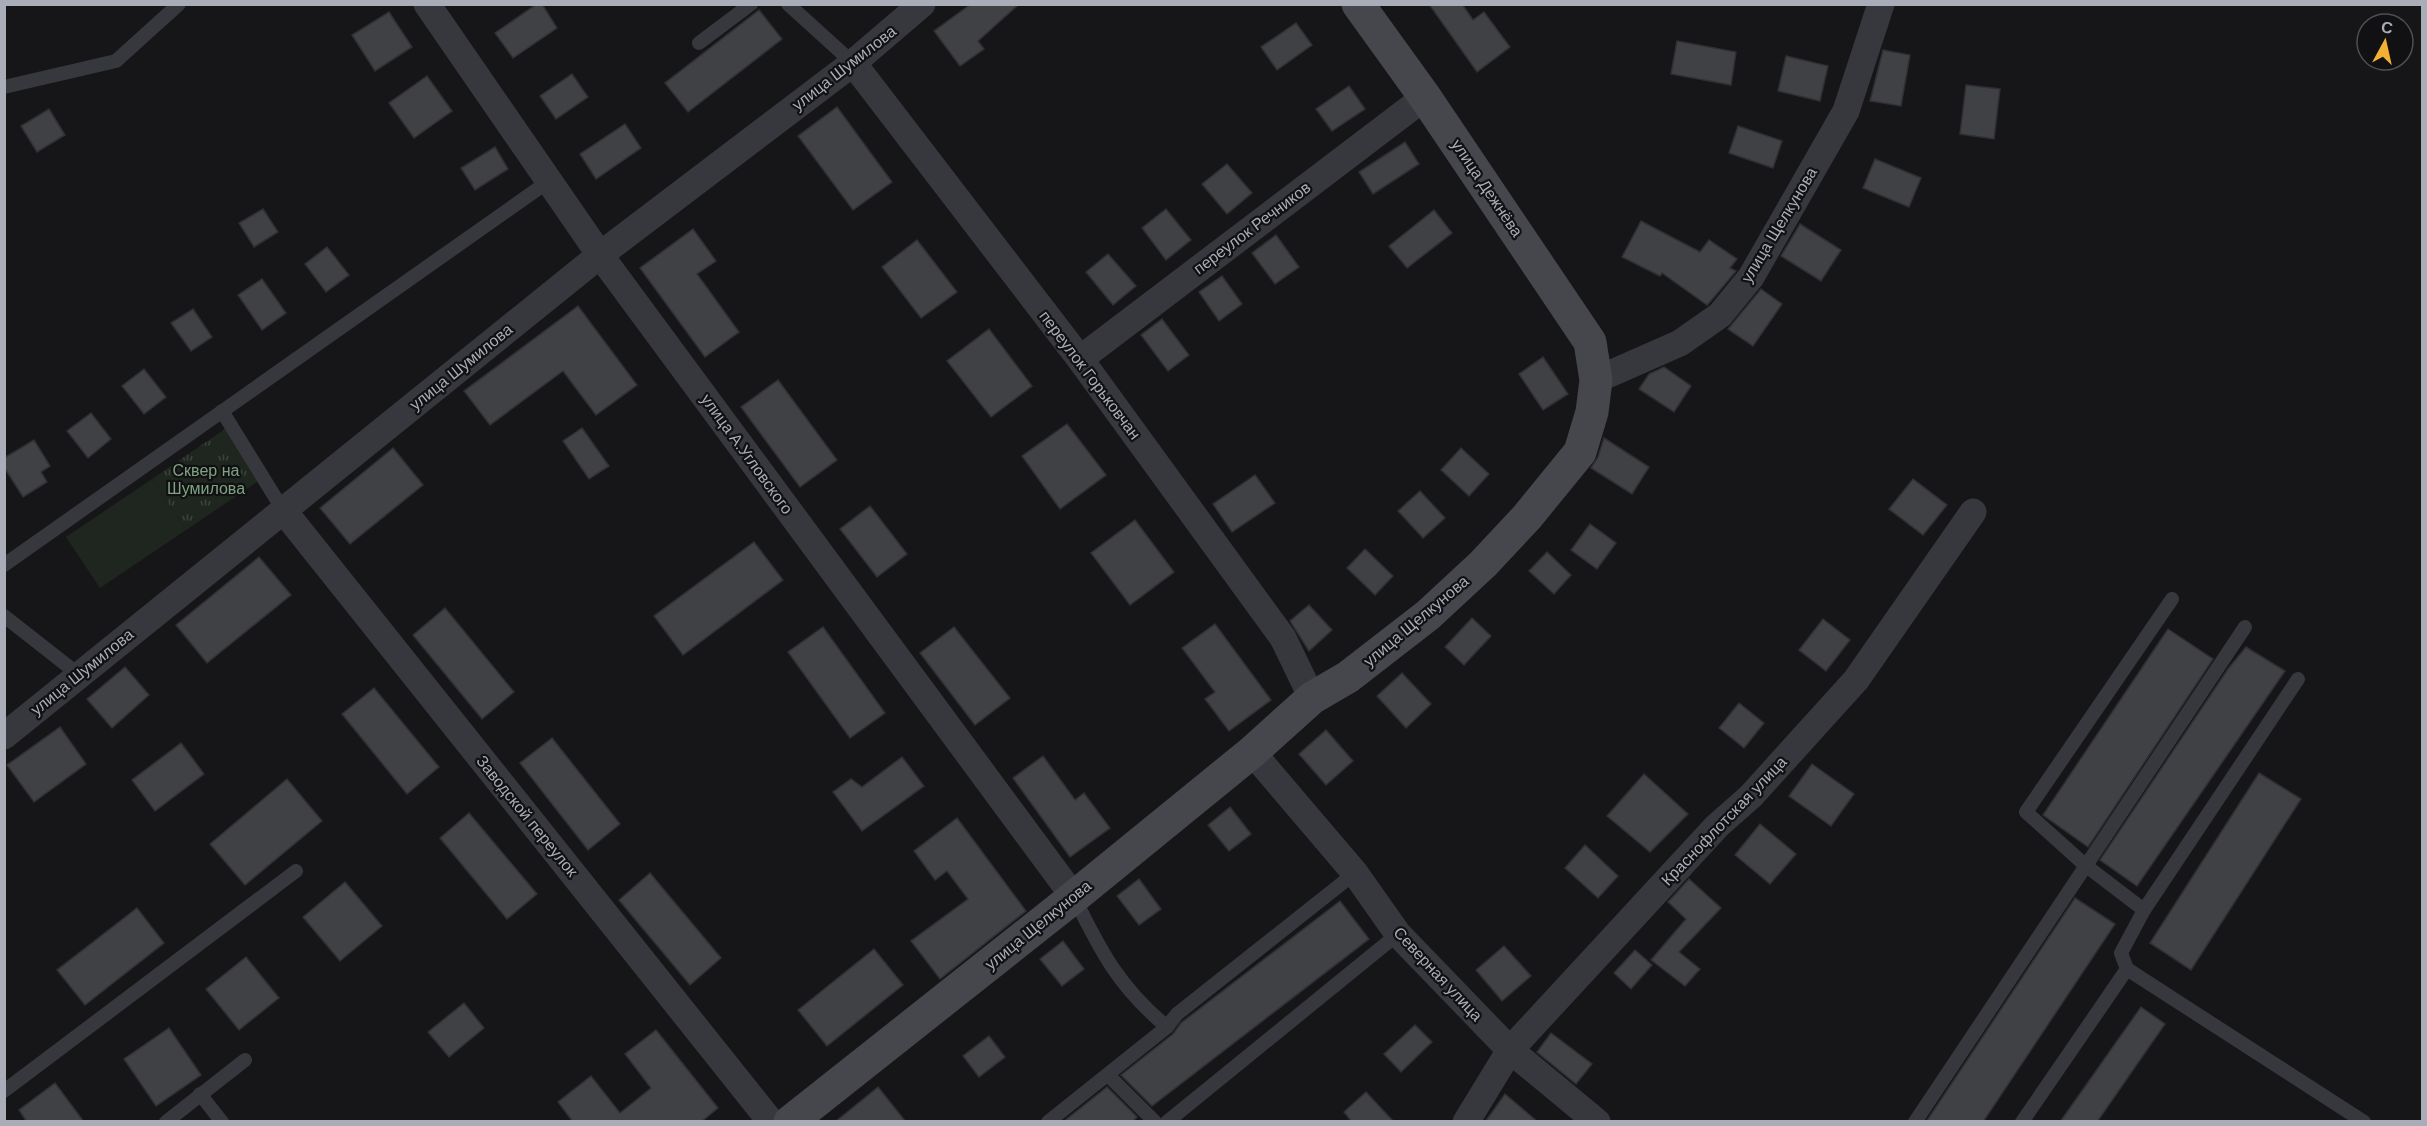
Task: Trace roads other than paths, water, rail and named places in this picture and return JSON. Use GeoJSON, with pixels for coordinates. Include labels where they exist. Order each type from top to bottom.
{"type":"FeatureCollection","features":[{"type":"Feature","properties":{"kind":"main road","name":"улица Дежнёва"},"geometry":{"type":"LineString","coordinates":[[1358,4],[1425,97],[1590,342],[1596,380]]}},
{"type":"Feature","properties":{"kind":"main road","name":"улица Щелкунова"},"geometry":{"type":"LineString","coordinates":[[790,1122],[1074,897],[1252,752],[1312,698],[1348,677],[1428,615],[1483,564],[1527,517],[1580,452],[1592,411],[1596,380]]}},
{"type":"Feature","properties":{"kind":"street","name":"улица А.Угловского"},"geometry":{"type":"LineString","coordinates":[[427,4],[600,255],[1074,897]]}},
{"type":"Feature","properties":{"kind":"street","name":"улица Шумилова"},"geometry":{"type":"LineString","coordinates":[[4,735],[600,255],[853,63],[922,4]]}},
{"type":"Feature","properties":{"kind":"street","name":"улица Щелкунова"},"geometry":{"type":"LineString","coordinates":[[1596,380],[1680,344],[1720,315],[1751,277],[1846,111],[1881,4]]}},
{"type":"Feature","properties":{"kind":"street","name":"переулок Горьковчан"},"geometry":{"type":"LineString","coordinates":[[853,63],[1080,359],[1283,638],[1312,698]]}},
{"type":"Feature","properties":{"kind":"street","name":"переулок Речников"},"geometry":{"type":"LineString","coordinates":[[1080,359],[1425,97]]}},
{"type":"Feature","properties":{"kind":"street","name":"Заводской переулок"},"geometry":{"type":"LineString","coordinates":[[284,510],[771,1122]]}},
{"type":"Feature","properties":{"kind":"street","name":"Краснофлотская улица"},"geometry":{"type":"LineString","coordinates":[[1466,1122],[1510,1050],[1717,826],[1751,796],[1856,680],[1973,512]]}},
{"type":"Feature","properties":{"kind":"street","name":"Северная улица"},"geometry":{"type":"LineString","coordinates":[[1252,752],[1355,873],[1398,934],[1510,1050],[1598,1122]]}},
{"type":"Feature","properties":{"kind":"lane"},"geometry":{"type":"LineString","coordinates":[[4,87],[116,61],[179,4]]}},
{"type":"Feature","properties":{"kind":"lane"},"geometry":{"type":"LineString","coordinates":[[699,43],[751,4]]}},
{"type":"Feature","properties":{"kind":"lane"},"geometry":{"type":"LineString","coordinates":[[788,4],[853,63]]}},
{"type":"Feature","properties":{"kind":"lane"},"geometry":{"type":"LineString","coordinates":[[4,565],[549,181]]}},
{"type":"Feature","properties":{"kind":"lane"},"geometry":{"type":"LineString","coordinates":[[222,411],[284,510]]}},
{"type":"Feature","properties":{"kind":"lane"},"geometry":{"type":"LineString","coordinates":[[2144,910],[2085,865],[2026,812],[2172,599]]}},
{"type":"Feature","properties":{"kind":"lane"},"geometry":{"type":"LineString","coordinates":[[4,616],[78,674]]}},
{"type":"Feature","properties":{"kind":"lane"},"geometry":{"type":"LineString","coordinates":[[1915,1122],[2245,627]]}},
{"type":"Feature","properties":{"kind":"lane"},"geometry":{"type":"LineString","coordinates":[[2298,679],[2144,910],[2121,953],[2127,969],[2364,1122]]}},
{"type":"Feature","properties":{"kind":"lane"},"geometry":{"type":"LineString","coordinates":[[4,1091],[296,871]]}},
{"type":"Feature","properties":{"kind":"lane"},"geometry":{"type":"LineString","coordinates":[[1048,1122],[1167,1026],[1177,1014],[1355,873]]}},
{"type":"Feature","properties":{"kind":"lane"},"geometry":{"type":"LineString","coordinates":[[1074,897],[1114,973],[1148,1011],[1167,1026]]}},
{"type":"Feature","properties":{"kind":"lane"},"geometry":{"type":"LineString","coordinates":[[1167,1122],[1398,934]]}},
{"type":"Feature","properties":{"kind":"lane"},"geometry":{"type":"LineString","coordinates":[[2022,1122],[2127,969]]}},
{"type":"Feature","properties":{"kind":"lane"},"geometry":{"type":"LineString","coordinates":[[166,1122],[245,1060]]}},
{"type":"Feature","properties":{"kind":"lane"},"geometry":{"type":"LineString","coordinates":[[1108,1075],[1155,1122]]}},
{"type":"Feature","properties":{"kind":"lane"},"geometry":{"type":"LineString","coordinates":[[200,1094],[222,1122]]}},
{"type":"Feature","properties":{"kind":"park label","name":"Сквер на Шумилова"},"geometry":{"type":"Point","coordinates":[206,479]}}]}
